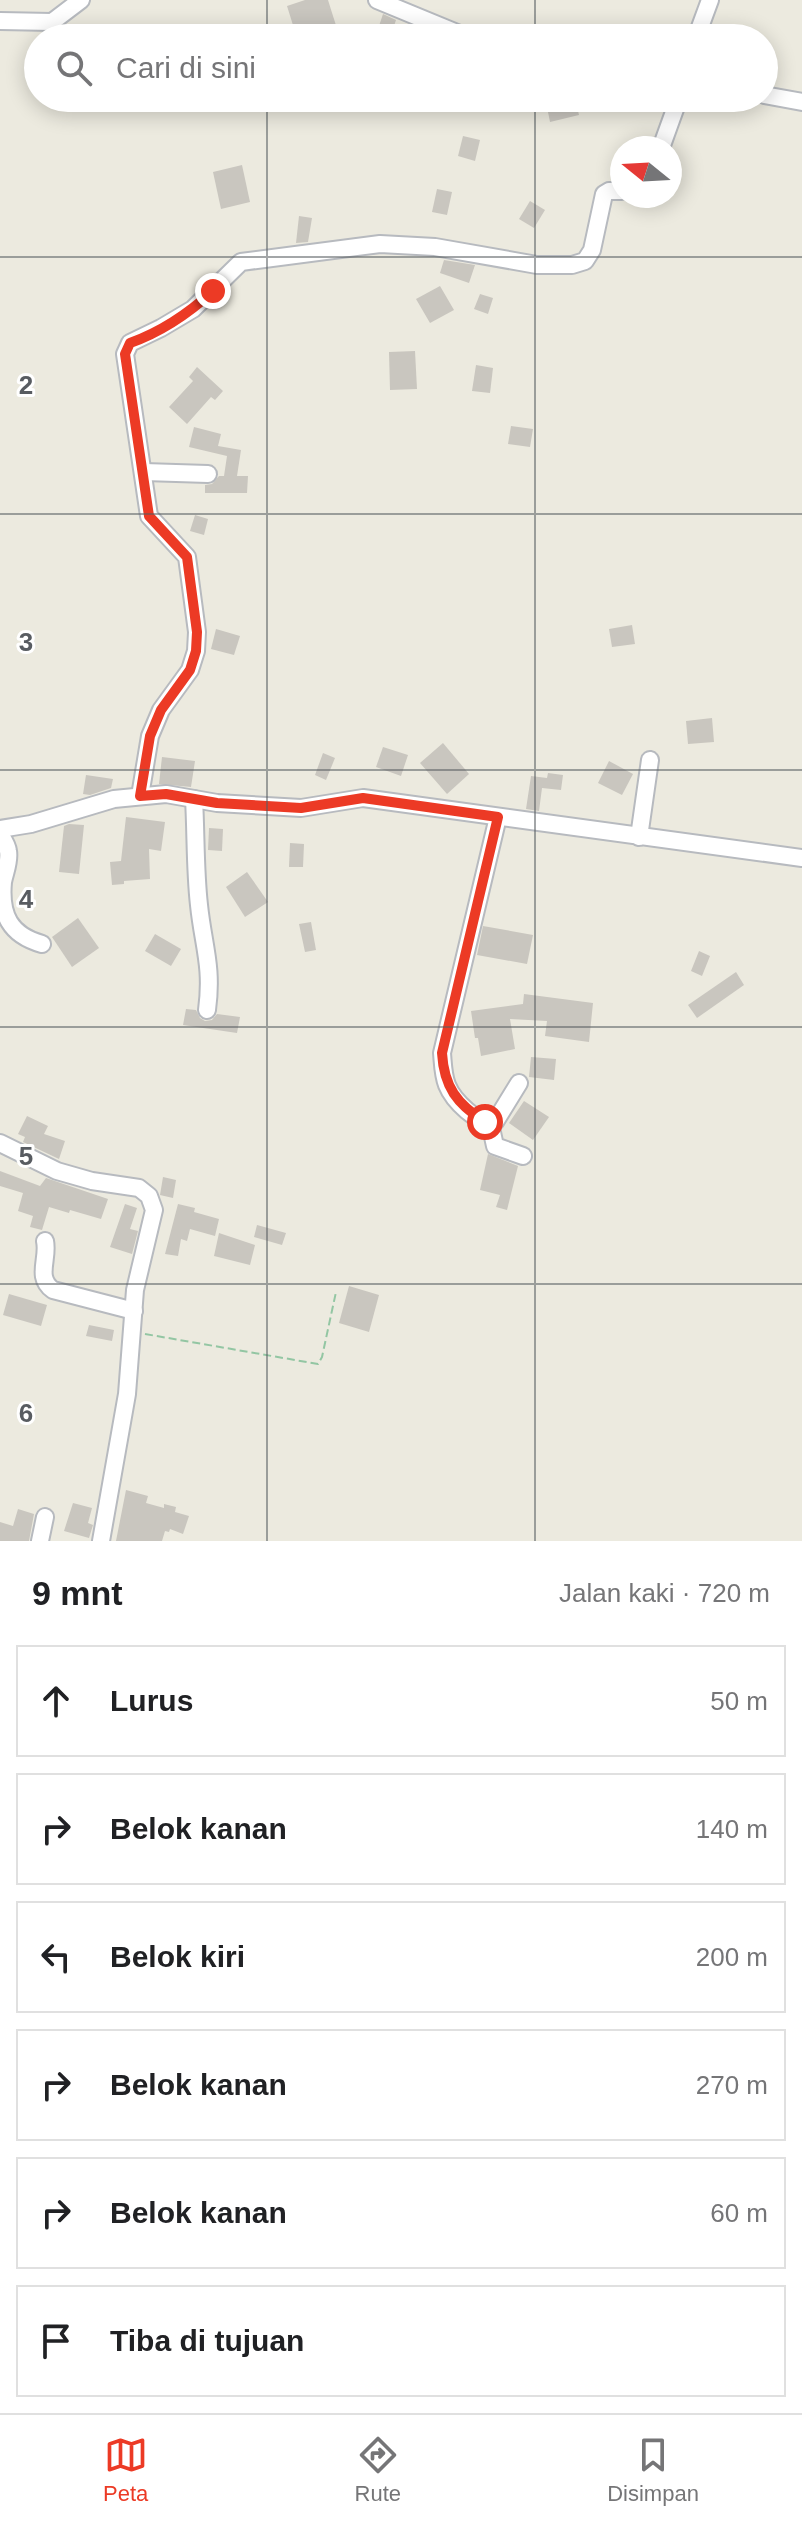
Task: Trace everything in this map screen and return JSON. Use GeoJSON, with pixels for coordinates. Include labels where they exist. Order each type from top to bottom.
{"type":"FeatureCollection","features":[{"type":"Feature","properties":{"kind":"street"},"geometry":{"type":"LineString","coordinates":[[0,21],[52,22],[81,0]]}},
{"type":"Feature","properties":{"kind":"street"},"geometry":{"type":"LineString","coordinates":[[377,0],[435,24]]}},
{"type":"Feature","properties":{"kind":"street"},"geometry":{"type":"LineString","coordinates":[[701,24],[710,0]]}},
{"type":"Feature","properties":{"kind":"street"},"geometry":{"type":"LineString","coordinates":[[778,98],[802,102]]}},
{"type":"Feature","properties":{"kind":"street"},"geometry":{"type":"LineString","coordinates":[[665,136],[674,112]]}},
{"type":"Feature","properties":{"kind":"street"},"geometry":{"type":"LineString","coordinates":[[140,796],[150,736],[161,710],[190,670],[196,651],[197,632],[187,557],[149,516],[125,354],[130,343],[193,309],[241,262],[380,244],[435,247],[537,265],[580,264],[589,258],[604,194],[610,191]]}},
{"type":"Feature","properties":{"kind":"street"},"geometry":{"type":"LineString","coordinates":[[144,472],[208,474]]}},
{"type":"Feature","properties":{"kind":"street"},"geometry":{"type":"LineString","coordinates":[[639,837],[650,760]]}},
{"type":"Feature","properties":{"kind":"street"},"geometry":{"type":"LineString","coordinates":[[42,944],[18,934],[3,914],[1,895],[8,852],[0,832],[114,799],[140,796],[166,794],[217,803],[301,808],[363,798],[802,858]]}},
{"type":"Feature","properties":{"kind":"street"},"geometry":{"type":"LineString","coordinates":[[194,799],[199,906],[210,982],[207,1010]]}},
{"type":"Feature","properties":{"kind":"street"},"geometry":{"type":"LineString","coordinates":[[498,817],[442,1053],[448,1087],[472,1114],[490,1123],[495,1122],[519,1083]]}},
{"type":"Feature","properties":{"kind":"street"},"geometry":{"type":"LineString","coordinates":[[490,1123],[495,1146],[523,1156]]}},
{"type":"Feature","properties":{"kind":"street"},"geometry":{"type":"LineString","coordinates":[[0,1143],[57,1171],[92,1181],[139,1188],[149,1196],[154,1210],[135,1290],[127,1394],[101,1541]]}},
{"type":"Feature","properties":{"kind":"street"},"geometry":{"type":"LineString","coordinates":[[45,1241],[47,1249],[43,1273],[46,1285],[53,1290],[134,1311]]}},
{"type":"Feature","properties":{"kind":"street"},"geometry":{"type":"LineString","coordinates":[[40,1541],[45,1517]]}},
{"type":"Feature","properties":{"kind":"path"},"geometry":{"type":"LineString","coordinates":[[132,1331],[318,1364],[336,1292]]}},
{"type":"Feature","properties":{"kind":"building"},"geometry":{"type":"Polygon","coordinates":[[[305,0],[328,0],[336,24],[293,24],[287,6],[305,0]]]}},
{"type":"Feature","properties":{"kind":"building"},"geometry":{"type":"Polygon","coordinates":[[[383,14],[396,20],[395,24],[380,24],[383,14]]]}},
{"type":"Feature","properties":{"kind":"building"},"geometry":{"type":"Polygon","coordinates":[[[548,112],[578,112],[579,115],[550,122],[548,112]]]}},
{"type":"Feature","properties":{"kind":"building"},"geometry":{"type":"Polygon","coordinates":[[[463,136],[480,140],[475,161],[458,156],[463,136]]]}},
{"type":"Feature","properties":{"kind":"building"},"geometry":{"type":"Polygon","coordinates":[[[242,165],[250,202],[221,209],[213,172],[242,165]]]}},
{"type":"Feature","properties":{"kind":"building"},"geometry":{"type":"Polygon","coordinates":[[[437,189],[452,192],[447,215],[432,212],[437,189]]]}},
{"type":"Feature","properties":{"kind":"building"},"geometry":{"type":"Polygon","coordinates":[[[530,201],[545,210],[534,228],[519,219],[530,201]]]}},
{"type":"Feature","properties":{"kind":"building"},"geometry":{"type":"Polygon","coordinates":[[[299,216],[312,218],[308,242],[296,243],[299,216]]]}},
{"type":"Feature","properties":{"kind":"building"},"geometry":{"type":"Polygon","coordinates":[[[444,260],[475,265],[469,283],[440,273],[444,260]]]}},
{"type":"Feature","properties":{"kind":"building"},"geometry":{"type":"Polygon","coordinates":[[[440,286],[454,310],[430,323],[416,299],[440,286]]]}},
{"type":"Feature","properties":{"kind":"building"},"geometry":{"type":"Polygon","coordinates":[[[480,294],[493,298],[488,314],[474,309],[480,294]]]}},
{"type":"Feature","properties":{"kind":"building"},"geometry":{"type":"Polygon","coordinates":[[[415,351],[417,389],[390,390],[389,352],[415,351]]]}},
{"type":"Feature","properties":{"kind":"building"},"geometry":{"type":"Polygon","coordinates":[[[476,365],[493,368],[490,393],[472,391],[476,365]]]}},
{"type":"Feature","properties":{"kind":"building"},"geometry":{"type":"Polygon","coordinates":[[[197,367],[223,391],[215,400],[211,397],[187,424],[169,407],[193,381],[189,377],[197,367]]]}},
{"type":"Feature","properties":{"kind":"building"},"geometry":{"type":"Polygon","coordinates":[[[511,426],[533,429],[530,447],[508,444],[511,426]]]}},
{"type":"Feature","properties":{"kind":"building"},"geometry":{"type":"Polygon","coordinates":[[[194,427],[221,434],[218,446],[241,450],[237,476],[248,476],[247,493],[205,493],[205,485],[224,476],[227,456],[189,447],[194,427]]]}},
{"type":"Feature","properties":{"kind":"building"},"geometry":{"type":"Polygon","coordinates":[[[195,515],[208,519],[204,535],[190,531],[195,515]]]}},
{"type":"Feature","properties":{"kind":"building"},"geometry":{"type":"Polygon","coordinates":[[[632,625],[635,644],[612,647],[609,629],[632,625]]]}},
{"type":"Feature","properties":{"kind":"building"},"geometry":{"type":"Polygon","coordinates":[[[216,629],[240,636],[234,655],[211,649],[216,629]]]}},
{"type":"Feature","properties":{"kind":"building"},"geometry":{"type":"Polygon","coordinates":[[[712,718],[714,742],[688,744],[686,721],[712,718]]]}},
{"type":"Feature","properties":{"kind":"building"},"geometry":{"type":"Polygon","coordinates":[[[443,743],[469,774],[447,794],[420,763],[443,743]]]}},
{"type":"Feature","properties":{"kind":"building"},"geometry":{"type":"Polygon","coordinates":[[[383,747],[408,755],[401,776],[376,767],[383,747]]]}},
{"type":"Feature","properties":{"kind":"building"},"geometry":{"type":"Polygon","coordinates":[[[323,753],[335,758],[326,780],[315,775],[323,753]]]}},
{"type":"Feature","properties":{"kind":"building"},"geometry":{"type":"Polygon","coordinates":[[[162,757],[195,761],[191,787],[159,784],[162,757]]]}},
{"type":"Feature","properties":{"kind":"building"},"geometry":{"type":"Polygon","coordinates":[[[609,761],[633,774],[622,795],[598,783],[609,761]]]}},
{"type":"Feature","properties":{"kind":"building"},"geometry":{"type":"Polygon","coordinates":[[[548,773],[563,775],[561,790],[542,788],[539,811],[526,809],[531,776],[547,778],[548,773]]]}},
{"type":"Feature","properties":{"kind":"building"},"geometry":{"type":"Polygon","coordinates":[[[86,775],[113,779],[111,788],[90,795],[83,794],[86,775]]]}},
{"type":"Feature","properties":{"kind":"building"},"geometry":{"type":"Polygon","coordinates":[[[126,817],[165,822],[161,851],[149,849],[150,879],[112,885],[110,862],[121,861],[126,817]]]}},
{"type":"Feature","properties":{"kind":"building"},"geometry":{"type":"Polygon","coordinates":[[[84,825],[79,874],[59,872],[64,826],[84,825]]]}},
{"type":"Feature","properties":{"kind":"building"},"geometry":{"type":"Polygon","coordinates":[[[209,828],[223,829],[222,851],[208,850],[209,828]]]}},
{"type":"Feature","properties":{"kind":"building"},"geometry":{"type":"Polygon","coordinates":[[[290,843],[304,844],[303,867],[289,867],[290,843]]]}},
{"type":"Feature","properties":{"kind":"building"},"geometry":{"type":"Polygon","coordinates":[[[247,872],[268,902],[245,917],[226,887],[247,872]]]}},
{"type":"Feature","properties":{"kind":"building"},"geometry":{"type":"Polygon","coordinates":[[[78,918],[99,948],[72,967],[52,937],[78,918]]]}},
{"type":"Feature","properties":{"kind":"building"},"geometry":{"type":"Polygon","coordinates":[[[311,922],[316,950],[305,952],[299,924],[311,922]]]}},
{"type":"Feature","properties":{"kind":"building"},"geometry":{"type":"Polygon","coordinates":[[[483,926],[533,935],[527,964],[477,955],[483,926]]]}},
{"type":"Feature","properties":{"kind":"building"},"geometry":{"type":"Polygon","coordinates":[[[155,934],[181,949],[171,966],[145,951],[155,934]]]}},
{"type":"Feature","properties":{"kind":"building"},"geometry":{"type":"Polygon","coordinates":[[[699,951],[710,956],[702,976],[691,971],[699,951]]]}},
{"type":"Feature","properties":{"kind":"building"},"geometry":{"type":"Polygon","coordinates":[[[736,972],[744,985],[697,1018],[688,1005],[736,972]]]}},
{"type":"Feature","properties":{"kind":"building"},"geometry":{"type":"Polygon","coordinates":[[[524,994],[593,1003],[589,1042],[545,1036],[547,1021],[510,1019],[515,1049],[481,1056],[471,1011],[523,1004],[524,994]]]}},
{"type":"Feature","properties":{"kind":"building"},"geometry":{"type":"Polygon","coordinates":[[[186,1009],[196,1010],[205,1021],[212,1020],[217,1014],[240,1017],[237,1033],[183,1025],[186,1009]]]}},
{"type":"Feature","properties":{"kind":"building"},"geometry":{"type":"Polygon","coordinates":[[[531,1057],[556,1059],[554,1080],[529,1077],[531,1057]]]}},
{"type":"Feature","properties":{"kind":"building"},"geometry":{"type":"Polygon","coordinates":[[[524,1101],[549,1117],[533,1140],[509,1123],[524,1101]]]}},
{"type":"Feature","properties":{"kind":"building"},"geometry":{"type":"Polygon","coordinates":[[[27,1116],[48,1126],[44,1134],[65,1141],[59,1159],[23,1142],[25,1137],[18,1134],[27,1116]]]}},
{"type":"Feature","properties":{"kind":"building"},"geometry":{"type":"Polygon","coordinates":[[[488,1154],[518,1166],[507,1210],[496,1207],[500,1195],[480,1190],[488,1154]]]}},
{"type":"Feature","properties":{"kind":"building"},"geometry":{"type":"Polygon","coordinates":[[[0,1171],[40,1186],[46,1178],[108,1199],[101,1219],[49,1207],[42,1230],[30,1227],[33,1216],[18,1211],[23,1193],[0,1186],[0,1171]]]}},
{"type":"Feature","properties":{"kind":"building"},"geometry":{"type":"Polygon","coordinates":[[[163,1177],[176,1180],[173,1198],[160,1195],[163,1177]]]}},
{"type":"Feature","properties":{"kind":"building"},"geometry":{"type":"Polygon","coordinates":[[[125,1204],[137,1208],[130,1229],[138,1231],[132,1254],[110,1247],[125,1204]]]}},
{"type":"Feature","properties":{"kind":"building"},"geometry":{"type":"Polygon","coordinates":[[[178,1204],[219,1219],[215,1236],[190,1229],[187,1241],[181,1239],[178,1256],[165,1254],[178,1204]]]}},
{"type":"Feature","properties":{"kind":"building"},"geometry":{"type":"Polygon","coordinates":[[[257,1225],[286,1233],[282,1245],[254,1237],[257,1225]]]}},
{"type":"Feature","properties":{"kind":"building"},"geometry":{"type":"Polygon","coordinates":[[[219,1233],[255,1245],[250,1265],[214,1256],[219,1233]]]}},
{"type":"Feature","properties":{"kind":"building"},"geometry":{"type":"Polygon","coordinates":[[[349,1286],[379,1295],[369,1332],[339,1323],[349,1286]]]}},
{"type":"Feature","properties":{"kind":"building"},"geometry":{"type":"Polygon","coordinates":[[[9,1294],[47,1305],[41,1326],[3,1315],[9,1294]]]}},
{"type":"Feature","properties":{"kind":"building"},"geometry":{"type":"Polygon","coordinates":[[[89,1325],[114,1330],[112,1341],[86,1336],[89,1325]]]}},
{"type":"Feature","properties":{"kind":"building"},"geometry":{"type":"Polygon","coordinates":[[[126,1490],[148,1496],[146,1503],[164,1508],[164,1504],[176,1507],[175,1512],[189,1516],[183,1534],[170,1529],[169,1532],[165,1531],[162,1541],[116,1541],[126,1490]]]}},
{"type":"Feature","properties":{"kind":"building"},"geometry":{"type":"Polygon","coordinates":[[[73,1503],[92,1508],[88,1523],[93,1525],[89,1538],[64,1531],[73,1503]]]}},
{"type":"Feature","properties":{"kind":"building"},"geometry":{"type":"Polygon","coordinates":[[[18,1509],[34,1514],[29,1541],[0,1541],[0,1522],[13,1526],[18,1509]]]}},
{"type":"Feature","properties":{"kind":"route"},"geometry":{"type":"LineString","coordinates":[[213,291],[193,309],[130,343],[125,354],[149,516],[187,557],[197,632],[196,651],[190,670],[161,710],[150,736],[140,796],[166,794],[217,803],[301,808],[363,798],[498,817],[442,1053],[448,1087],[472,1114],[485,1122]]}}]}
